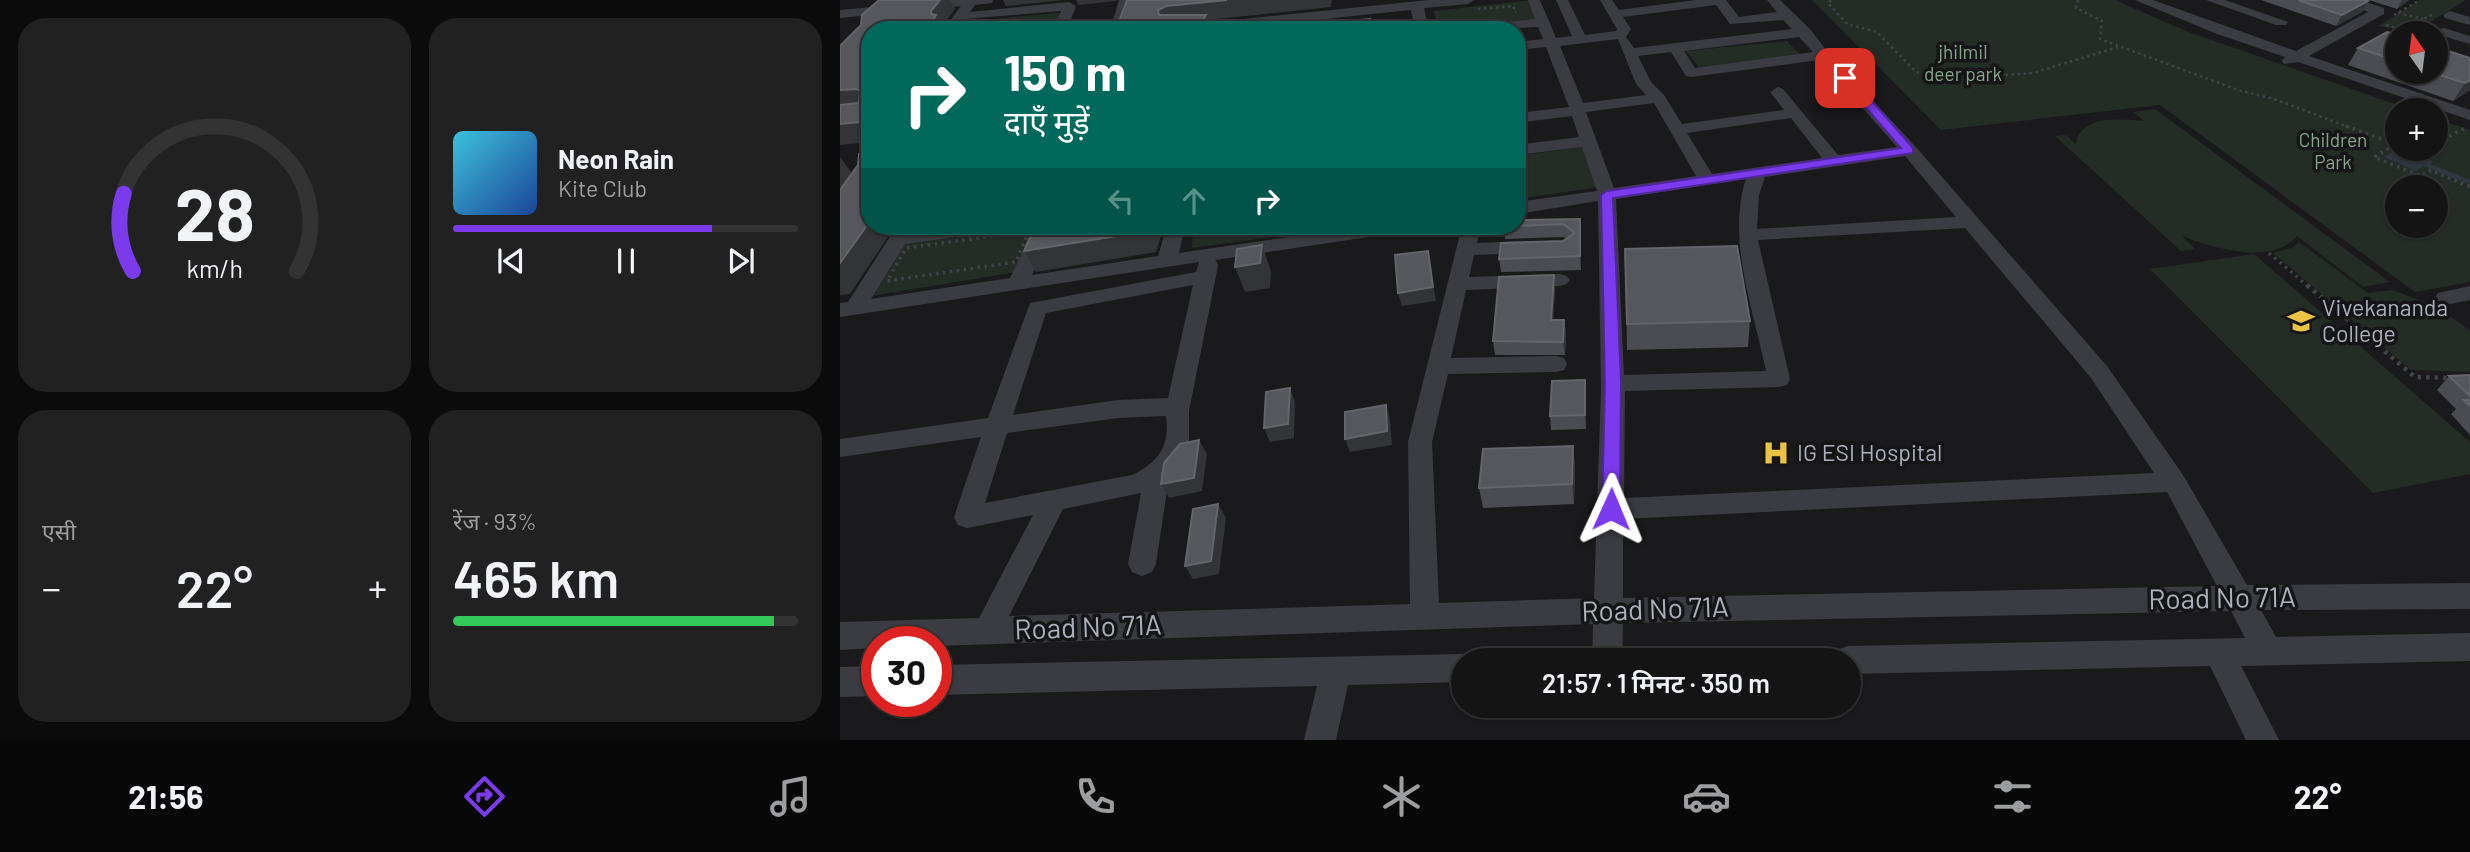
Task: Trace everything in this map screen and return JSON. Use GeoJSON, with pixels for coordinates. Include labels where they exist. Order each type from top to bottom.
{"type":"FeatureCollection","features":[{"type":"Feature","properties":{"kind":"street"},"geometry":{"type":"LineString","coordinates":[[840,14],[897,5],[987,0]]}},
{"type":"Feature","properties":{"kind":"street"},"geometry":{"type":"LineString","coordinates":[[1119,21],[1125,0]]}},
{"type":"Feature","properties":{"kind":"street"},"geometry":{"type":"LineString","coordinates":[[1267,21],[1325,14],[1381,14],[1417,5],[1468,0]]}},
{"type":"Feature","properties":{"kind":"street"},"geometry":{"type":"LineString","coordinates":[[1534,0],[1607,195],[1613,383],[1607,648]]}},
{"type":"Feature","properties":{"kind":"street"},"geometry":{"type":"LineString","coordinates":[[1562,0],[1581,40]]}},
{"type":"Feature","properties":{"kind":"street"},"geometry":{"type":"LineString","coordinates":[[1606,0],[1624,29],[1621,35]]}},
{"type":"Feature","properties":{"kind":"street"},"geometry":{"type":"LineString","coordinates":[[2123,0],[2160,17],[2468,118]]}},
{"type":"Feature","properties":{"kind":"street"},"geometry":{"type":"LineString","coordinates":[[2142,0],[2398,98]]}},
{"type":"Feature","properties":{"kind":"street"},"geometry":{"type":"LineString","coordinates":[[2212,0],[2233,3],[2281,22]]}},
{"type":"Feature","properties":{"kind":"street"},"geometry":{"type":"LineString","coordinates":[[2292,59],[2379,11],[2348,0]]}},
{"type":"Feature","properties":{"kind":"street"},"geometry":{"type":"LineString","coordinates":[[957,21],[971,1]]}},
{"type":"Feature","properties":{"kind":"street"},"geometry":{"type":"LineString","coordinates":[[1615,14],[1720,1],[1735,21],[1781,8],[1909,150],[2099,372],[2174,482],[2268,651]]}},
{"type":"Feature","properties":{"kind":"street"},"geometry":{"type":"LineString","coordinates":[[2197,23],[2233,3]]}},
{"type":"Feature","properties":{"kind":"street"},"geometry":{"type":"LineString","coordinates":[[882,21],[897,5]]}},
{"type":"Feature","properties":{"kind":"street"},"geometry":{"type":"LineString","coordinates":[[1417,5],[1420,21]]}},
{"type":"Feature","properties":{"kind":"street"},"geometry":{"type":"LineString","coordinates":[[960,17],[1069,6],[1063,21]]}},
{"type":"Feature","properties":{"kind":"street"},"geometry":{"type":"LineString","coordinates":[[1325,14],[1325,21]]}},
{"type":"Feature","properties":{"kind":"street"},"geometry":{"type":"LineString","coordinates":[[2461,18],[2444,32],[2470,40]]}},
{"type":"Feature","properties":{"kind":"street"},"geometry":{"type":"LineString","coordinates":[[1526,24],[1543,22]]}},
{"type":"Feature","properties":{"kind":"street"},"geometry":{"type":"LineString","coordinates":[[1629,53],[1805,32]]}},
{"type":"Feature","properties":{"kind":"street"},"geometry":{"type":"LineString","coordinates":[[1526,45],[1621,35]]}},
{"type":"Feature","properties":{"kind":"street"},"geometry":{"type":"LineString","coordinates":[[1621,35],[1644,84],[1658,98],[1707,180]]}},
{"type":"Feature","properties":{"kind":"street"},"geometry":{"type":"LineString","coordinates":[[1675,48],[1691,73],[1826,55]]}},
{"type":"Feature","properties":{"kind":"street"},"geometry":{"type":"LineString","coordinates":[[1778,92],[1834,162]]}},
{"type":"Feature","properties":{"kind":"street"},"geometry":{"type":"LineString","coordinates":[[1526,117],[1658,98]]}},
{"type":"Feature","properties":{"kind":"street"},"geometry":{"type":"LineString","coordinates":[[1678,129],[1794,113]]}},
{"type":"Feature","properties":{"kind":"street"},"geometry":{"type":"LineString","coordinates":[[2448,114],[2468,118]]}},
{"type":"Feature","properties":{"kind":"street"},"geometry":{"type":"LineString","coordinates":[[1526,149],[1588,141]]}},
{"type":"Feature","properties":{"kind":"street"},"geometry":{"type":"LineString","coordinates":[[1526,207],[1909,150]]}},
{"type":"Feature","properties":{"kind":"street"},"geometry":{"type":"LineString","coordinates":[[1613,383],[1779,379],[1747,235],[1750,195],[1757,174]]}},
{"type":"Feature","properties":{"kind":"street"},"geometry":{"type":"LineString","coordinates":[[1747,235],[1971,222]]}},
{"type":"Feature","properties":{"kind":"street"},"geometry":{"type":"LineString","coordinates":[[848,309],[898,239],[926,235]]}},
{"type":"Feature","properties":{"kind":"street"},"geometry":{"type":"LineString","coordinates":[[1017,285],[1041,235]]}},
{"type":"Feature","properties":{"kind":"street"},"geometry":{"type":"LineString","coordinates":[[1167,261],[1174,235]]}},
{"type":"Feature","properties":{"kind":"street"},"geometry":{"type":"LineString","coordinates":[[1208,265],[1177,411],[1180,426],[1176,449],[1169,466],[1137,484],[967,517],[1037,308],[1314,235]]}},
{"type":"Feature","properties":{"kind":"street"},"geometry":{"type":"LineString","coordinates":[[1425,615],[1420,442],[1469,235]]}},
{"type":"Feature","properties":{"kind":"street"},"geometry":{"type":"LineString","coordinates":[[1465,249],[1552,246]]}},
{"type":"Feature","properties":{"kind":"street"},"geometry":{"type":"LineString","coordinates":[[848,309],[1167,261],[1208,265]]}},
{"type":"Feature","properties":{"kind":"street"},"geometry":{"type":"LineString","coordinates":[[1457,284],[1560,280]]}},
{"type":"Feature","properties":{"kind":"street"},"geometry":{"type":"LineString","coordinates":[[2445,298],[2470,293]]}},
{"type":"Feature","properties":{"kind":"street"},"geometry":{"type":"LineString","coordinates":[[1438,366],[1556,364]]}},
{"type":"Feature","properties":{"kind":"street"},"geometry":{"type":"LineString","coordinates":[[840,448],[1118,409],[1169,407],[1177,411]]}},
{"type":"Feature","properties":{"kind":"street"},"geometry":{"type":"LineString","coordinates":[[1142,564],[1157,475]]}},
{"type":"Feature","properties":{"kind":"street"},"geometry":{"type":"LineString","coordinates":[[1611,509],[2174,482]]}},
{"type":"Feature","properties":{"kind":"street"},"geometry":{"type":"LineString","coordinates":[[987,631],[1053,502]]}},
{"type":"Feature","properties":{"kind":"street","name":"Road No 71A"},"geometry":{"type":"LineString","coordinates":[[840,636],[1425,615],[2240,597],[2470,596]]}},
{"type":"Feature","properties":{"kind":"street"},"geometry":{"type":"LineString","coordinates":[[1861,660],[2470,647]]}},
{"type":"Feature","properties":{"kind":"street"},"geometry":{"type":"LineString","coordinates":[[2218,652],[2263,740]]}},
{"type":"Feature","properties":{"kind":"street","name":"Road No 71A"},"geometry":{"type":"LineString","coordinates":[[952,680],[1451,668]]}},
{"type":"Feature","properties":{"kind":"street"},"geometry":{"type":"LineString","coordinates":[[1320,740],[1336,671]]}},
{"type":"Feature","properties":{"kind":"street"},"geometry":{"type":"LineString","coordinates":[[840,682],[861,681]]}},
{"type":"Feature","properties":{"kind":"path"},"geometry":{"type":"LineString","coordinates":[[1831,0],[1828,3],[1847,24],[1877,32],[1916,72],[1948,79],[2033,73],[2119,47]]}},
{"type":"Feature","properties":{"kind":"path"},"geometry":{"type":"LineString","coordinates":[[2078,0],[2076,8],[2102,21],[2100,38],[2119,47],[2238,90],[2274,99],[2385,141]]}},
{"type":"Feature","properties":{"kind":"path"},"geometry":{"type":"LineString","coordinates":[[2398,13],[2424,19],[2403,30],[2378,23],[2420,0]]}},
{"type":"Feature","properties":{"kind":"path"},"geometry":{"type":"LineString","coordinates":[[2448,137],[2465,129],[2468,118]]}},
{"type":"Feature","properties":{"kind":"path"},"geometry":{"type":"LineString","coordinates":[[2385,151],[2374,157],[2421,176],[2431,170],[2470,187]]}},
{"type":"Feature","properties":{"kind":"path"},"geometry":{"type":"LineString","coordinates":[[1000,235],[906,248],[887,281],[1016,262],[1027,235]]}},
{"type":"Feature","properties":{"kind":"path"},"geometry":{"type":"LineString","coordinates":[[2269,253],[2415,377],[2456,379]]}},
{"type":"Feature","properties":{"kind":"green space"},"geometry":{"type":"Polygon","coordinates":[[[1532,0],[1540,24],[1526,26],[1526,21],[1436,21],[1434,11],[1532,0]]]}},
{"type":"Feature","properties":{"kind":"green space"},"geometry":{"type":"Polygon","coordinates":[[[1812,0],[2115,0],[2186,31],[2385,101],[2385,161],[2448,161],[2448,123],[2470,130],[2470,282],[2415,292],[2160,105],[1941,130],[1812,0]]]}},
{"type":"Feature","properties":{"kind":"green space"},"geometry":{"type":"Polygon","coordinates":[[[2420,0],[2466,0],[2432,21],[2386,21],[2420,0]]]}},
{"type":"Feature","properties":{"kind":"green space"},"geometry":{"type":"Polygon","coordinates":[[[1067,12],[1062,21],[972,21],[1067,12]]]}},
{"type":"Feature","properties":{"kind":"green space"},"geometry":{"type":"Polygon","coordinates":[[[1333,17],[1333,21],[1299,21],[1333,17]]]}},
{"type":"Feature","properties":{"kind":"green space"},"geometry":{"type":"Polygon","coordinates":[[[1787,41],[1806,61],[1705,75],[1686,51],[1787,41]]]}},
{"type":"Feature","properties":{"kind":"green space"},"geometry":{"type":"Polygon","coordinates":[[[2155,109],[2390,282],[2363,287],[2297,236],[2286,245],[2273,250],[2242,252],[2182,236],[2195,249],[2181,251],[2055,136],[2066,135],[2076,144],[2079,134],[2093,123],[2113,119],[2144,121],[2133,112],[2155,109]]]}},
{"type":"Feature","properties":{"kind":"green space"},"geometry":{"type":"Polygon","coordinates":[[[1591,146],[1606,186],[1526,198],[1526,155],[1591,146]]]}},
{"type":"Feature","properties":{"kind":"green space"},"geometry":{"type":"Polygon","coordinates":[[[956,235],[1033,235],[1017,272],[871,296],[904,242],[956,235]]]}},
{"type":"Feature","properties":{"kind":"green space"},"geometry":{"type":"Polygon","coordinates":[[[1193,235],[1286,235],[1192,248],[1193,235]]]}},
{"type":"Feature","properties":{"kind":"green space"},"geometry":{"type":"Polygon","coordinates":[[[2299,242],[2368,293],[2392,290],[2435,306],[2470,330],[2470,372],[2411,370],[2273,253],[2292,248],[2299,242]]]}},
{"type":"Feature","properties":{"kind":"green space"},"geometry":{"type":"Polygon","coordinates":[[[2254,254],[2470,442],[2470,474],[2373,493],[2150,269],[2254,254]]]}},
{"type":"Feature","properties":{"kind":"shaded area"},"geometry":{"type":"Polygon","coordinates":[[[2393,161],[2433,161],[2430,164],[2470,180],[2470,185],[2424,166],[2416,171],[2393,161]]]}},
{"type":"Feature","properties":{"kind":"building"},"geometry":{"type":"Polygon","coordinates":[[[879,0],[940,0],[931,11],[931,14],[936,15],[933,21],[861,21],[862,15],[879,0]]]}},
{"type":"Feature","properties":{"kind":"building"},"geometry":{"type":"Polygon","coordinates":[[[1127,0],[1227,0],[1166,6],[1158,10],[1159,15],[1206,15],[1202,21],[1119,21],[1127,0]]]}},
{"type":"Feature","properties":{"kind":"building"},"geometry":{"type":"Polygon","coordinates":[[[2298,0],[2365,0],[2368,1],[2342,15],[2298,0]]]}},
{"type":"Feature","properties":{"kind":"building"},"geometry":{"type":"Polygon","coordinates":[[[861,25],[861,122],[840,124],[840,105],[859,103],[860,91],[840,90],[840,46],[861,25]]]}},
{"type":"Feature","properties":{"kind":"building"},"geometry":{"type":"Polygon","coordinates":[[[2385,33],[2385,57],[2358,48],[2385,33]]]}},
{"type":"Feature","properties":{"kind":"building"},"geometry":{"type":"Polygon","coordinates":[[[2448,51],[2470,58],[2470,80],[2465,83],[2448,78],[2448,51]]]}},
{"type":"Feature","properties":{"kind":"building"},"geometry":{"type":"Polygon","coordinates":[[[859,154],[861,234],[840,263],[840,190],[858,165],[859,154]]]}},
{"type":"Feature","properties":{"kind":"building"},"geometry":{"type":"Polygon","coordinates":[[[1580,219],[1580,256],[1499,259],[1501,243],[1563,241],[1575,233],[1563,224],[1526,226],[1526,220],[1580,219]]]}},
{"type":"Feature","properties":{"kind":"building"},"geometry":{"type":"Polygon","coordinates":[[[1031,235],[1122,235],[1024,251],[1031,235]]]}},
{"type":"Feature","properties":{"kind":"building"},"geometry":{"type":"Polygon","coordinates":[[[1262,245],[1260,263],[1235,267],[1237,249],[1262,245]]]}},
{"type":"Feature","properties":{"kind":"building"},"geometry":{"type":"Polygon","coordinates":[[[1737,246],[1750,321],[1627,324],[1625,249],[1737,246]]]}},
{"type":"Feature","properties":{"kind":"building"},"geometry":{"type":"Polygon","coordinates":[[[1428,251],[1433,287],[1398,293],[1395,255],[1428,251]]]}},
{"type":"Feature","properties":{"kind":"building"},"geometry":{"type":"Polygon","coordinates":[[[1554,275],[1551,320],[1564,320],[1563,342],[1493,341],[1499,277],[1554,275]]]}},
{"type":"Feature","properties":{"kind":"building"},"geometry":{"type":"Polygon","coordinates":[[[2470,375],[2470,396],[2449,376],[2470,375]]]}},
{"type":"Feature","properties":{"kind":"building"},"geometry":{"type":"Polygon","coordinates":[[[1585,380],[1585,415],[1550,416],[1552,381],[1585,380]]]}},
{"type":"Feature","properties":{"kind":"building"},"geometry":{"type":"Polygon","coordinates":[[[1290,388],[1288,424],[1264,428],[1266,392],[1290,388]]]}},
{"type":"Feature","properties":{"kind":"building"},"geometry":{"type":"Polygon","coordinates":[[[1386,405],[1387,431],[1345,439],[1345,412],[1386,405]]]}},
{"type":"Feature","properties":{"kind":"building"},"geometry":{"type":"Polygon","coordinates":[[[1199,440],[1194,478],[1161,484],[1164,463],[1180,444],[1199,440]]]}},
{"type":"Feature","properties":{"kind":"building"},"geometry":{"type":"Polygon","coordinates":[[[1573,446],[1572,484],[1479,488],[1483,449],[1573,446]]]}},
{"type":"Feature","properties":{"kind":"building"},"geometry":{"type":"Polygon","coordinates":[[[1218,504],[1211,561],[1185,566],[1193,509],[1218,504]]]}},
{"type":"Feature","properties":{"kind":"place","name":"Vivekananda College"},"geometry":{"type":"Point","coordinates":[2301,321]}},
{"type":"Feature","properties":{"kind":"place","name":"IG ESI Hospital"},"geometry":{"type":"Point","coordinates":[1776,453]}},
{"type":"Feature","properties":{"kind":"route"},"geometry":{"type":"LineString","coordinates":[[1611,509],[1613,383],[1607,195],[1909,150],[1845,78]]}},
{"type":"Feature","properties":{"kind":"park label","name":"jhilmil deer park"},"geometry":{"type":"Point","coordinates":[1963,63]}},
{"type":"Feature","properties":{"kind":"park label","name":"Children Park"},"geometry":{"type":"Point","coordinates":[2333,151]}}]}
